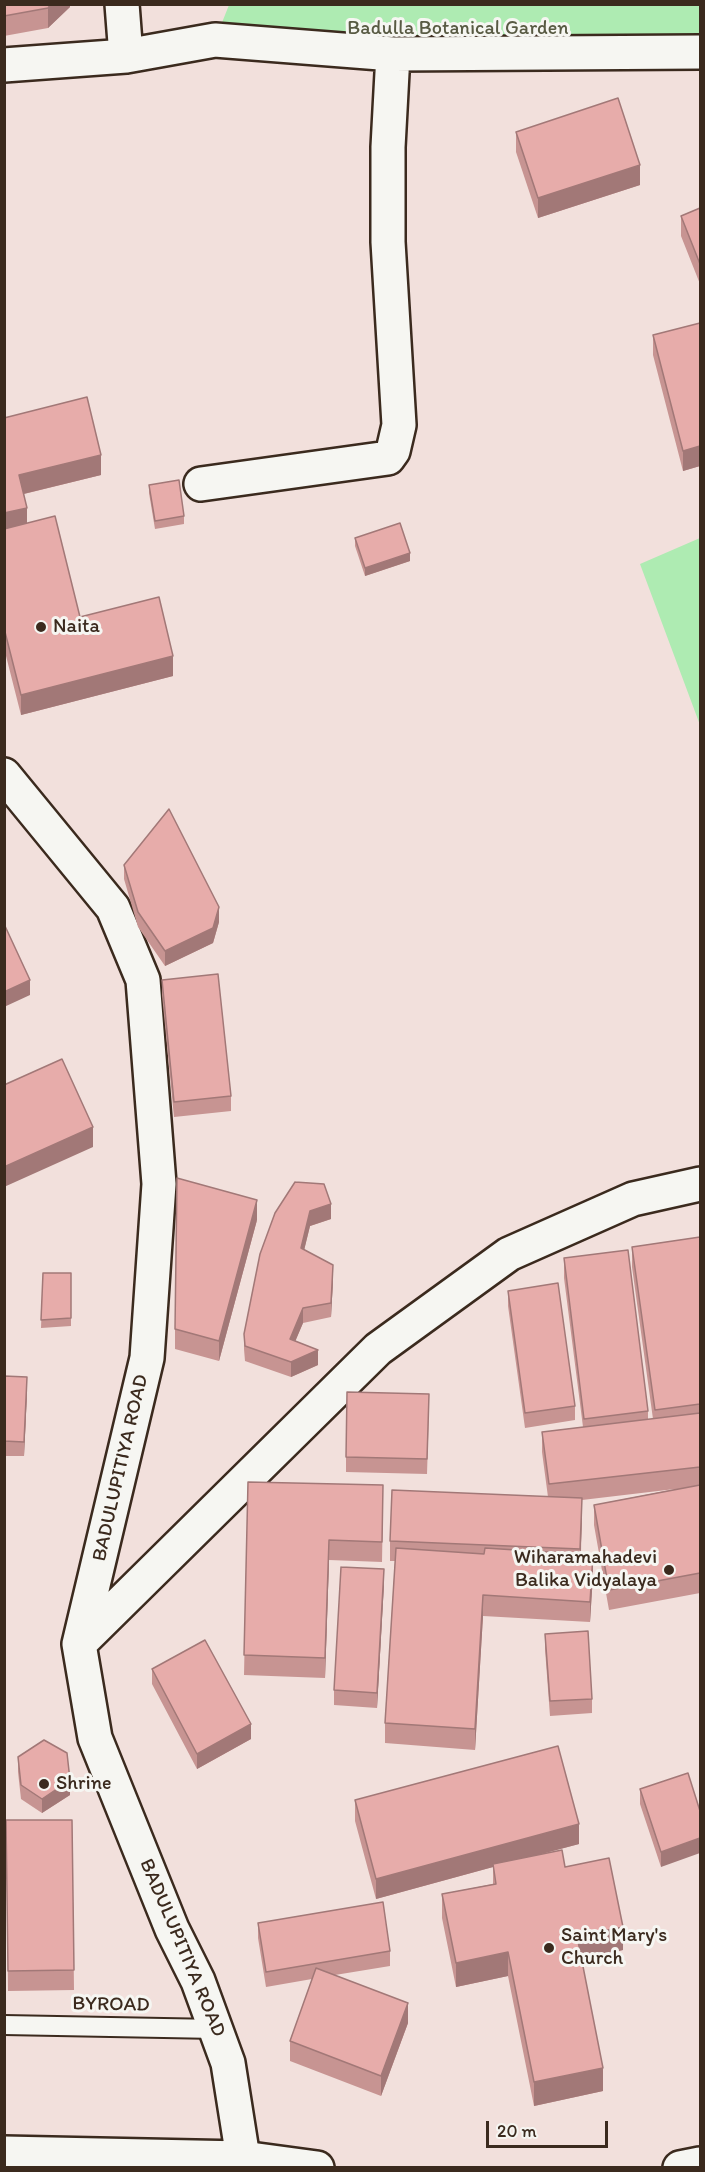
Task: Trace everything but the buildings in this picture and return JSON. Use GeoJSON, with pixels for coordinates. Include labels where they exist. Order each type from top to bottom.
{"type":"FeatureCollection","features":[{"type":"Feature","properties":{"kind":"street"},"geometry":{"type":"LineString","coordinates":[[122,4],[126,56]]}},
{"type":"Feature","properties":{"kind":"street"},"geometry":{"type":"LineString","coordinates":[[4,65],[126,56],[215,40],[393,54],[700,52]]}},
{"type":"Feature","properties":{"kind":"street"},"geometry":{"type":"LineString","coordinates":[[201,484],[388,458],[393,452],[399,424],[388,242],[388,147],[393,54]]}},
{"type":"Feature","properties":{"kind":"street","name":"BADULUPITIYA ROAD"},"geometry":{"type":"LineString","coordinates":[[4,775],[113,908],[143,980],[159,1184],[147,1358],[79,1644],[95,1738],[172,1929],[198,1981],[228,2063],[236,2163]]}},
{"type":"Feature","properties":{"kind":"street"},"geometry":{"type":"LineString","coordinates":[[79,1644],[378,1349],[509,1254],[633,1199],[700,1184]]}},
{"type":"Feature","properties":{"kind":"street"},"geometry":{"type":"LineString","coordinates":[[4,2153],[317,2168]]}},
{"type":"Feature","properties":{"kind":"street"},"geometry":{"type":"LineString","coordinates":[[680,2168],[700,2164]]}},
{"type":"Feature","properties":{"kind":"lane","name":"BYROAD"},"geometry":{"type":"LineString","coordinates":[[4,2025],[217,2029]]}},
{"type":"Feature","properties":{"kind":"green space","name":"Badulla Botanical Garden"},"geometry":{"type":"Polygon","coordinates":[[[229,5],[700,5],[700,52],[215,40],[229,5]]]}},
{"type":"Feature","properties":{"kind":"green space"},"geometry":{"type":"Polygon","coordinates":[[[700,538],[700,725],[640,564],[700,538]]]}},
{"type":"Feature","properties":{"kind":"place","name":"Naita"},"geometry":{"type":"Point","coordinates":[41,627]}},
{"type":"Feature","properties":{"kind":"place","name":"Wiharamahadevi Balika Vidyalaya"},"geometry":{"type":"Point","coordinates":[669,1570]}},
{"type":"Feature","properties":{"kind":"place","name":"Shrine"},"geometry":{"type":"Point","coordinates":[44,1784]}},
{"type":"Feature","properties":{"kind":"place","name":"Saint Mary's Church"},"geometry":{"type":"Point","coordinates":[549,1948]}}]}
